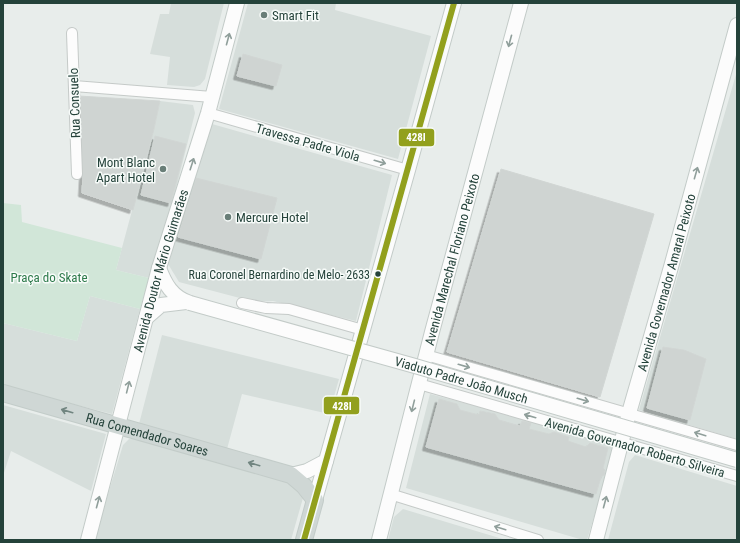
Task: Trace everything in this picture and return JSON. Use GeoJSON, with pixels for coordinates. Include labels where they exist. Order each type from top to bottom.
{"type":"FeatureCollection","features":[{"type":"Feature","properties":{"kind":"main road","name":"Avenida Doutor Mário Guimarães"},"geometry":{"type":"LineString","coordinates":[[88,540],[159,268],[208,113],[238,3]]}},
{"type":"Feature","properties":{"kind":"main road"},"geometry":{"type":"LineString","coordinates":[[304,540],[454,3]]}},
{"type":"Feature","properties":{"kind":"main road","name":"Avenida Marechal Floriano Peixoto"},"geometry":{"type":"LineString","coordinates":[[379,540],[426,355],[521,3]]}},
{"type":"Feature","properties":{"kind":"main road","name":"Avenida Governador Amaral Peixoto"},"geometry":{"type":"LineString","coordinates":[[596,540],[629,413],[671,267],[737,25]]}},
{"type":"Feature","properties":{"kind":"main road","name":"Viaduto Padre João Musch"},"geometry":{"type":"LineString","coordinates":[[159,268],[166,285],[172,293],[188,302],[423,368],[737,460]]}},
{"type":"Feature","properties":{"kind":"main road","name":"Viaduto Padre João Musch"},"geometry":{"type":"LineString","coordinates":[[146,318],[161,305],[168,303],[188,302]]}},
{"type":"Feature","properties":{"kind":"main road","name":"Rua Comendador Soares"},"geometry":{"type":"LineString","coordinates":[[3,393],[291,475],[304,486],[315,500]]}},
{"type":"Feature","properties":{"kind":"main road"},"geometry":{"type":"LineString","coordinates":[[291,475],[307,471],[326,461]]}},
{"type":"Feature","properties":{"kind":"street","name":"Rua Consuelo"},"geometry":{"type":"LineString","coordinates":[[72,33],[77,174]]}},
{"type":"Feature","properties":{"kind":"street"},"geometry":{"type":"LineString","coordinates":[[74,86],[212,97]]}},
{"type":"Feature","properties":{"kind":"street","name":"Travessa Padre Viola"},"geometry":{"type":"LineString","coordinates":[[208,113],[408,170]]}},
{"type":"Feature","properties":{"kind":"street"},"geometry":{"type":"LineString","coordinates":[[242,303],[266,308],[289,309],[363,330]]}},
{"type":"Feature","properties":{"kind":"street"},"geometry":{"type":"LineString","coordinates":[[426,355],[737,445]]}},
{"type":"Feature","properties":{"kind":"street","name":"Avenida Governador Roberto Silveira"},"geometry":{"type":"LineString","coordinates":[[419,384],[737,476]]}},
{"type":"Feature","properties":{"kind":"street"},"geometry":{"type":"LineString","coordinates":[[390,494],[538,540]]}},
{"type":"Feature","properties":{"kind":"shaded area"},"geometry":{"type":"Polygon","coordinates":[[[171,3],[224,3],[205,79],[200,85],[194,87],[167,85],[170,57],[150,54],[160,14],[169,14],[171,3]]]}},
{"type":"Feature","properties":{"kind":"shaded area"},"geometry":{"type":"Polygon","coordinates":[[[248,3],[336,3],[335,10],[431,36],[398,159],[219,109],[248,3]]]}},
{"type":"Feature","properties":{"kind":"shaded area"},"geometry":{"type":"Polygon","coordinates":[[[737,71],[737,439],[639,410],[737,71]]]}},
{"type":"Feature","properties":{"kind":"shaded area"},"geometry":{"type":"Polygon","coordinates":[[[160,101],[193,105],[195,113],[171,209],[149,278],[116,270],[154,129],[160,101]]]}},
{"type":"Feature","properties":{"kind":"shaded area"},"geometry":{"type":"Polygon","coordinates":[[[212,124],[392,175],[356,321],[273,301],[255,302],[179,282],[168,264],[212,124]]]}},
{"type":"Feature","properties":{"kind":"shaded area"},"geometry":{"type":"Polygon","coordinates":[[[90,296],[140,309],[112,414],[3,386],[3,323],[77,341],[90,296]]]}},
{"type":"Feature","properties":{"kind":"shaded area"},"geometry":{"type":"Polygon","coordinates":[[[162,335],[339,379],[329,414],[242,394],[227,449],[139,424],[162,335]]]}},
{"type":"Feature","properties":{"kind":"shaded area"},"geometry":{"type":"Polygon","coordinates":[[[430,394],[616,443],[587,540],[406,488],[430,394]]]}},
{"type":"Feature","properties":{"kind":"shaded area"},"geometry":{"type":"Polygon","coordinates":[[[3,405],[106,434],[91,491],[11,451],[3,476],[3,405]]]}},
{"type":"Feature","properties":{"kind":"shaded area"},"geometry":{"type":"Polygon","coordinates":[[[129,439],[137,439],[291,483],[305,491],[291,540],[94,540],[123,445],[129,439]]]}},
{"type":"Feature","properties":{"kind":"shaded area"},"geometry":{"type":"Polygon","coordinates":[[[635,455],[737,486],[737,540],[608,540],[629,462],[635,455]]]}},
{"type":"Feature","properties":{"kind":"shaded area"},"geometry":{"type":"Polygon","coordinates":[[[403,509],[506,540],[388,540],[394,517],[403,509]]]}},
{"type":"Feature","properties":{"kind":"green space","name":"Praça do Skate"},"geometry":{"type":"Polygon","coordinates":[[[3,203],[21,205],[22,222],[122,248],[116,270],[149,278],[140,309],[90,296],[77,341],[3,323],[3,203]]]}},
{"type":"Feature","properties":{"kind":"building"},"geometry":{"type":"Polygon","coordinates":[[[243,54],[282,65],[276,86],[237,76],[243,54]]]}},
{"type":"Feature","properties":{"kind":"building"},"geometry":{"type":"Polygon","coordinates":[[[79,96],[160,101],[133,210],[82,193],[83,176],[79,96]]]}},
{"type":"Feature","properties":{"kind":"building","name":"Mont Blanc Apart Hotel"},"geometry":{"type":"Polygon","coordinates":[[[155,136],[186,144],[171,203],[141,195],[155,136]]]}},
{"type":"Feature","properties":{"kind":"building"},"geometry":{"type":"Polygon","coordinates":[[[501,169],[654,214],[600,397],[447,352],[501,169]]]}},
{"type":"Feature","properties":{"kind":"building","name":"Mercure Hotel"},"geometry":{"type":"Polygon","coordinates":[[[196,178],[277,198],[261,259],[178,237],[196,178]]]}},
{"type":"Feature","properties":{"kind":"building"},"geometry":{"type":"Polygon","coordinates":[[[663,347],[684,350],[706,359],[690,420],[647,408],[663,347]]]}},
{"type":"Feature","properties":{"kind":"building"},"geometry":{"type":"Polygon","coordinates":[[[439,399],[457,404],[460,410],[479,415],[480,411],[495,414],[499,420],[520,426],[522,421],[531,423],[529,429],[549,434],[554,432],[569,437],[568,441],[586,447],[590,443],[608,448],[603,468],[605,470],[604,475],[601,477],[596,494],[426,447],[439,399]]]}},
{"type":"Feature","properties":{"kind":"transit line","name":"428I"},"geometry":{"type":"LineString","coordinates":[[304,540],[454,3]]}},
{"type":"Feature","properties":{"kind":"place","name":"Smart Fit"},"geometry":{"type":"Point","coordinates":[264,15]}},
{"type":"Feature","properties":{"kind":"place","name":"Mont Blanc Apart Hotel"},"geometry":{"type":"Point","coordinates":[163,169]}},
{"type":"Feature","properties":{"kind":"place","name":"Mercure Hotel"},"geometry":{"type":"Point","coordinates":[228,217]}},
{"type":"Feature","properties":{"kind":"place","name":"Rua Coronel Bernardino de Melo- 2633"},"geometry":{"type":"Point","coordinates":[378,274]}}]}
